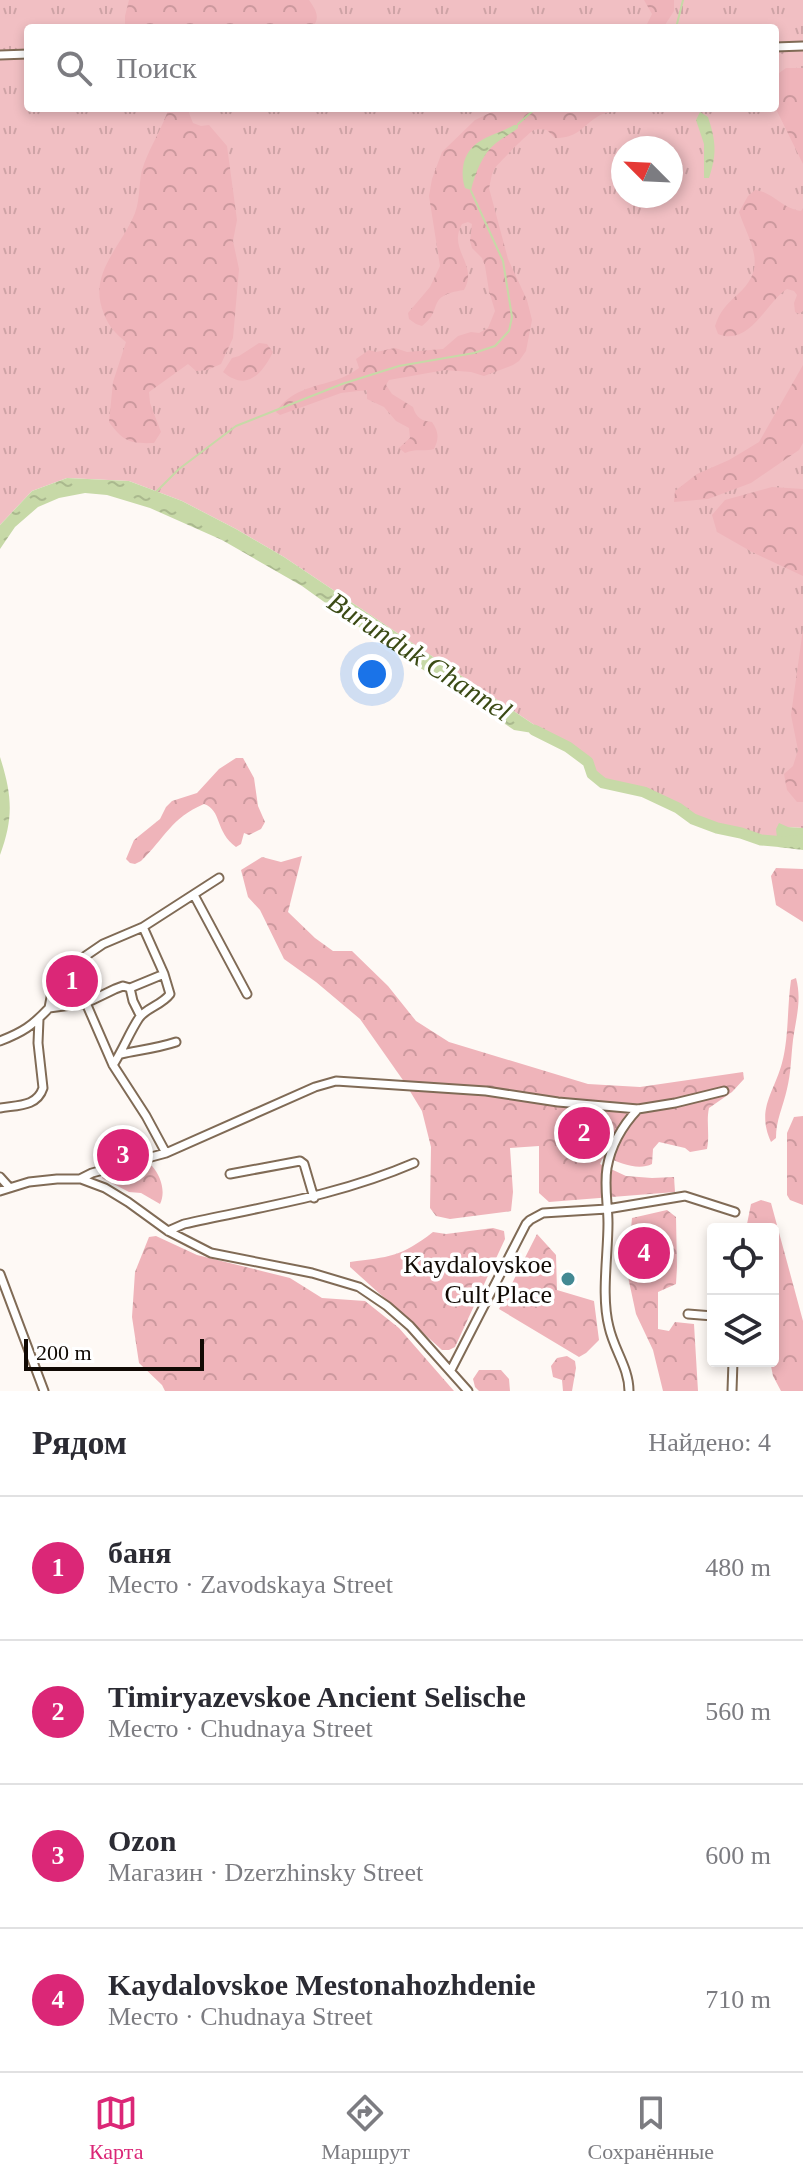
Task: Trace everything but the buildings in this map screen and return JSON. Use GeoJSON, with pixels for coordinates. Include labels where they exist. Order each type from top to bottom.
{"type":"FeatureCollection","features":[{"type":"Feature","properties":{"kind":"street"},"geometry":{"type":"LineString","coordinates":[[779,47],[803,46]]}},
{"type":"Feature","properties":{"kind":"street"},"geometry":{"type":"LineString","coordinates":[[0,55],[24,54]]}},
{"type":"Feature","properties":{"kind":"street"},"geometry":{"type":"LineString","coordinates":[[0,1041],[20,1033],[39,1019],[49,1008],[52,992],[65,970],[103,944],[143,927],[219,878]]}},
{"type":"Feature","properties":{"kind":"street"},"geometry":{"type":"LineString","coordinates":[[194,895],[247,994]]}},
{"type":"Feature","properties":{"kind":"street"},"geometry":{"type":"LineString","coordinates":[[113,1065],[140,1015],[170,994],[143,927]]}},
{"type":"Feature","properties":{"kind":"street"},"geometry":{"type":"LineString","coordinates":[[49,1008],[86,1003],[123,986],[130,988],[164,974]]}},
{"type":"Feature","properties":{"kind":"street"},"geometry":{"type":"LineString","coordinates":[[130,988],[140,1015]]}},
{"type":"Feature","properties":{"kind":"street"},"geometry":{"type":"LineString","coordinates":[[86,1003],[113,1065],[166,1153]]}},
{"type":"Feature","properties":{"kind":"street"},"geometry":{"type":"LineString","coordinates":[[0,1108],[32,1103],[42,1093],[39,1019]]}},
{"type":"Feature","properties":{"kind":"street"},"geometry":{"type":"LineString","coordinates":[[121,1054],[158,1049],[176,1042]]}},
{"type":"Feature","properties":{"kind":"street"},"geometry":{"type":"LineString","coordinates":[[80,1179],[166,1153],[325,1084],[349,1081],[486,1091],[558,1102],[638,1109],[724,1091]]}},
{"type":"Feature","properties":{"kind":"street"},"geometry":{"type":"LineString","coordinates":[[629,1391],[626,1370],[614,1344],[606,1310],[606,1181],[610,1157],[621,1130],[638,1109]]}},
{"type":"Feature","properties":{"kind":"street"},"geometry":{"type":"LineString","coordinates":[[230,1174],[300,1161],[304,1164],[314,1198]]}},
{"type":"Feature","properties":{"kind":"street"},"geometry":{"type":"LineString","coordinates":[[168,1231],[184,1224],[314,1198],[377,1179],[414,1163]]}},
{"type":"Feature","properties":{"kind":"street"},"geometry":{"type":"LineString","coordinates":[[0,1177],[9,1187]]}},
{"type":"Feature","properties":{"kind":"street"},"geometry":{"type":"LineString","coordinates":[[0,1191],[57,1179],[80,1179],[105,1188],[168,1231],[211,1253],[312,1273],[359,1287],[410,1326],[468,1391]]}},
{"type":"Feature","properties":{"kind":"street"},"geometry":{"type":"LineString","coordinates":[[451,1370],[526,1224],[543,1213],[607,1209],[685,1196],[735,1212]]}},
{"type":"Feature","properties":{"kind":"street"},"geometry":{"type":"LineString","coordinates":[[0,1274],[44,1391]]}},
{"type":"Feature","properties":{"kind":"street"},"geometry":{"type":"LineString","coordinates":[[688,1314],[707,1316]]}},
{"type":"Feature","properties":{"kind":"street"},"geometry":{"type":"LineString","coordinates":[[732,1391],[733,1367]]}},
{"type":"Feature","properties":{"kind":"green space"},"geometry":{"type":"Polygon","coordinates":[[[0,0],[803,0],[803,828],[788,827],[778,834],[777,841],[761,840],[693,819],[644,792],[603,783],[592,774],[588,762],[568,747],[545,735],[284,557],[236,529],[182,501],[129,481],[67,478],[32,491],[0,525],[0,0]]]}},
{"type":"Feature","properties":{"kind":"green space"},"geometry":{"type":"Polygon","coordinates":[[[129,0],[309,0],[317,17],[315,24],[125,24],[129,0]]]}},
{"type":"Feature","properties":{"kind":"green space"},"geometry":{"type":"Polygon","coordinates":[[[644,0],[674,0],[674,11],[666,24],[647,24],[652,14],[644,0]]]}},
{"type":"Feature","properties":{"kind":"green space"},"geometry":{"type":"Polygon","coordinates":[[[786,68],[803,68],[803,164],[777,112],[779,73],[786,68]]]}},
{"type":"Feature","properties":{"kind":"green space"},"geometry":{"type":"Polygon","coordinates":[[[167,112],[189,112],[193,123],[209,125],[227,146],[237,220],[233,241],[239,269],[233,338],[221,364],[196,371],[188,364],[149,392],[161,432],[154,443],[128,440],[109,422],[113,382],[126,342],[106,319],[100,300],[103,274],[135,213],[144,164],[167,112]]]}},
{"type":"Feature","properties":{"kind":"green space"},"geometry":{"type":"Polygon","coordinates":[[[492,112],[610,112],[600,115],[569,136],[555,138],[547,130],[534,130],[493,173],[489,188],[508,259],[527,300],[532,320],[526,351],[513,365],[484,376],[445,370],[389,380],[386,385],[392,394],[413,407],[420,418],[432,422],[438,436],[434,449],[405,453],[399,448],[410,438],[409,428],[396,421],[384,407],[367,399],[367,390],[341,393],[280,415],[276,412],[295,394],[342,378],[359,368],[356,359],[369,350],[376,352],[395,348],[407,352],[443,349],[458,336],[479,333],[488,328],[495,311],[485,266],[472,248],[472,224],[468,222],[462,224],[458,233],[468,272],[464,290],[439,300],[433,314],[422,326],[409,319],[408,313],[430,287],[440,266],[429,196],[432,179],[442,152],[475,120],[492,112]]]}},
{"type":"Feature","properties":{"kind":"green space"},"geometry":{"type":"Polygon","coordinates":[[[755,190],[794,210],[801,211],[803,208],[803,311],[799,314],[795,312],[797,295],[787,289],[748,329],[729,336],[718,334],[715,326],[721,312],[747,285],[755,265],[752,245],[739,212],[755,190]]]}},
{"type":"Feature","properties":{"kind":"green space"},"geometry":{"type":"Polygon","coordinates":[[[259,343],[267,344],[273,352],[253,378],[239,380],[223,372],[232,358],[259,343]]]}},
{"type":"Feature","properties":{"kind":"green space"},"geometry":{"type":"Polygon","coordinates":[[[803,365],[803,443],[799,450],[751,483],[708,499],[674,502],[675,491],[697,474],[759,442],[803,365]]]}},
{"type":"Feature","properties":{"kind":"green space"},"geometry":{"type":"Polygon","coordinates":[[[772,487],[803,489],[803,576],[717,532],[712,515],[725,500],[772,487]]]}},
{"type":"Feature","properties":{"kind":"green space"},"geometry":{"type":"Polygon","coordinates":[[[803,629],[803,802],[797,802],[787,790],[784,774],[793,766],[798,750],[791,715],[803,629]]]}},
{"type":"Feature","properties":{"kind":"green space"},"geometry":{"type":"Polygon","coordinates":[[[236,758],[243,758],[254,778],[258,806],[265,822],[261,829],[249,835],[244,833],[241,844],[236,847],[225,835],[214,811],[204,804],[176,822],[141,861],[135,864],[126,859],[134,840],[160,819],[172,801],[197,793],[219,769],[236,758]]]}},
{"type":"Feature","properties":{"kind":"green space"},"geometry":{"type":"Polygon","coordinates":[[[302,856],[288,912],[333,951],[352,951],[388,986],[416,1021],[449,1042],[588,1084],[640,1087],[743,1072],[744,1079],[732,1092],[709,1108],[707,1149],[690,1152],[659,1142],[653,1149],[652,1164],[641,1167],[606,1157],[602,1159],[600,1164],[626,1176],[674,1177],[675,1192],[549,1202],[539,1193],[539,1146],[510,1148],[511,1211],[450,1219],[436,1216],[430,1208],[431,1147],[422,1111],[360,1019],[284,959],[260,910],[248,897],[241,870],[262,857],[281,862],[302,856]]]}},
{"type":"Feature","properties":{"kind":"green space"},"geometry":{"type":"Polygon","coordinates":[[[776,868],[803,869],[803,922],[776,905],[771,876],[776,868]]]}},
{"type":"Feature","properties":{"kind":"green space"},"geometry":{"type":"Polygon","coordinates":[[[796,978],[798,1001],[789,1077],[776,1138],[771,1142],[765,1120],[766,1110],[782,1063],[791,980],[796,978]]]}},
{"type":"Feature","properties":{"kind":"green space"},"geometry":{"type":"Polygon","coordinates":[[[803,1116],[803,1205],[790,1200],[787,1195],[787,1133],[794,1117],[803,1116]]]}},
{"type":"Feature","properties":{"kind":"green space"},"geometry":{"type":"Polygon","coordinates":[[[152,1166],[160,1179],[163,1194],[160,1204],[102,1178],[104,1174],[152,1166]]]}},
{"type":"Feature","properties":{"kind":"green space"},"geometry":{"type":"Polygon","coordinates":[[[761,1200],[771,1203],[776,1223],[747,1223],[751,1204],[761,1200]]]}},
{"type":"Feature","properties":{"kind":"green space"},"geometry":{"type":"Polygon","coordinates":[[[667,1210],[676,1217],[676,1284],[658,1292],[658,1329],[669,1331],[675,1322],[694,1324],[698,1391],[663,1391],[653,1350],[636,1314],[627,1272],[632,1218],[667,1210]]]}},
{"type":"Feature","properties":{"kind":"green space"},"geometry":{"type":"Polygon","coordinates":[[[493,1228],[504,1231],[505,1239],[455,1347],[449,1350],[442,1350],[350,1267],[350,1262],[403,1251],[433,1232],[446,1234],[493,1228]]]}},
{"type":"Feature","properties":{"kind":"green space"},"geometry":{"type":"Polygon","coordinates":[[[779,1232],[803,1321],[803,1391],[781,1391],[771,1367],[779,1367],[779,1232]]]}},
{"type":"Feature","properties":{"kind":"green space"},"geometry":{"type":"Polygon","coordinates":[[[537,1234],[556,1255],[557,1290],[594,1301],[599,1340],[579,1357],[499,1309],[537,1234]]]}},
{"type":"Feature","properties":{"kind":"green space"},"geometry":{"type":"Polygon","coordinates":[[[156,1236],[197,1255],[290,1278],[322,1298],[365,1301],[399,1328],[454,1391],[165,1391],[139,1363],[132,1317],[135,1272],[149,1237],[156,1236]]]}},
{"type":"Feature","properties":{"kind":"green space"},"geometry":{"type":"Polygon","coordinates":[[[567,1356],[575,1361],[576,1368],[572,1391],[563,1391],[562,1380],[553,1377],[551,1366],[557,1358],[567,1356]]]}},
{"type":"Feature","properties":{"kind":"green space"},"geometry":{"type":"Polygon","coordinates":[[[479,1370],[501,1370],[509,1379],[510,1391],[479,1391],[473,1379],[479,1370]]]}},
{"type":"Feature","properties":{"kind":"water"},"geometry":{"type":"Polygon","coordinates":[[[700,112],[708,117],[714,141],[709,178],[704,178],[704,144],[696,120],[700,112]]]}},
{"type":"Feature","properties":{"kind":"water"},"geometry":{"type":"Polygon","coordinates":[[[514,125],[518,128],[487,153],[471,190],[465,188],[463,165],[472,147],[514,125]]]}},
{"type":"Feature","properties":{"kind":"water"},"geometry":{"type":"Polygon","coordinates":[[[67,478],[129,481],[182,501],[236,529],[284,557],[545,735],[514,730],[302,586],[222,540],[150,508],[107,495],[85,493],[59,498],[38,507],[15,527],[0,549],[0,525],[32,491],[67,478]]]}},
{"type":"Feature","properties":{"kind":"water"},"geometry":{"type":"Polygon","coordinates":[[[0,757],[10,806],[8,829],[0,855],[0,757]]]}},
{"type":"Feature","properties":{"kind":"water"},"geometry":{"type":"Polygon","coordinates":[[[779,823],[803,828],[803,850],[778,847],[776,829],[779,823]]]}},
{"type":"Feature","properties":{"kind":"waterway"},"geometry":{"type":"LineString","coordinates":[[677,24],[683,0]]}},
{"type":"Feature","properties":{"kind":"waterway"},"geometry":{"type":"LineString","coordinates":[[518,124],[532,112]]}},
{"type":"Feature","properties":{"kind":"waterway"},"geometry":{"type":"LineString","coordinates":[[155,493],[179,469],[236,426],[342,384],[399,366],[474,353],[495,346],[509,331],[512,317],[503,261],[471,191]]}},
{"type":"Feature","properties":{"kind":"waterway","name":"Burunduk Channel"},"geometry":{"type":"LineString","coordinates":[[534,730],[568,747],[588,762],[592,774],[603,783],[644,792],[693,819],[717,828],[761,840],[803,840]]}},
{"type":"Feature","properties":{"kind":"place","name":"баня"},"geometry":{"type":"Point","coordinates":[72,981]}},
{"type":"Feature","properties":{"kind":"place","name":"Timiryazevskoe Ancient Selische"},"geometry":{"type":"Point","coordinates":[584,1133]}},
{"type":"Feature","properties":{"kind":"place","name":"Ozon"},"geometry":{"type":"Point","coordinates":[123,1155]}},
{"type":"Feature","properties":{"kind":"place","name":"Kaydalovskoe Mestonahozhdenie"},"geometry":{"type":"Point","coordinates":[644,1253]}},
{"type":"Feature","properties":{"kind":"place","name":"Kaydalovskoe Cult Place"},"geometry":{"type":"Point","coordinates":[568,1279]}}]}
